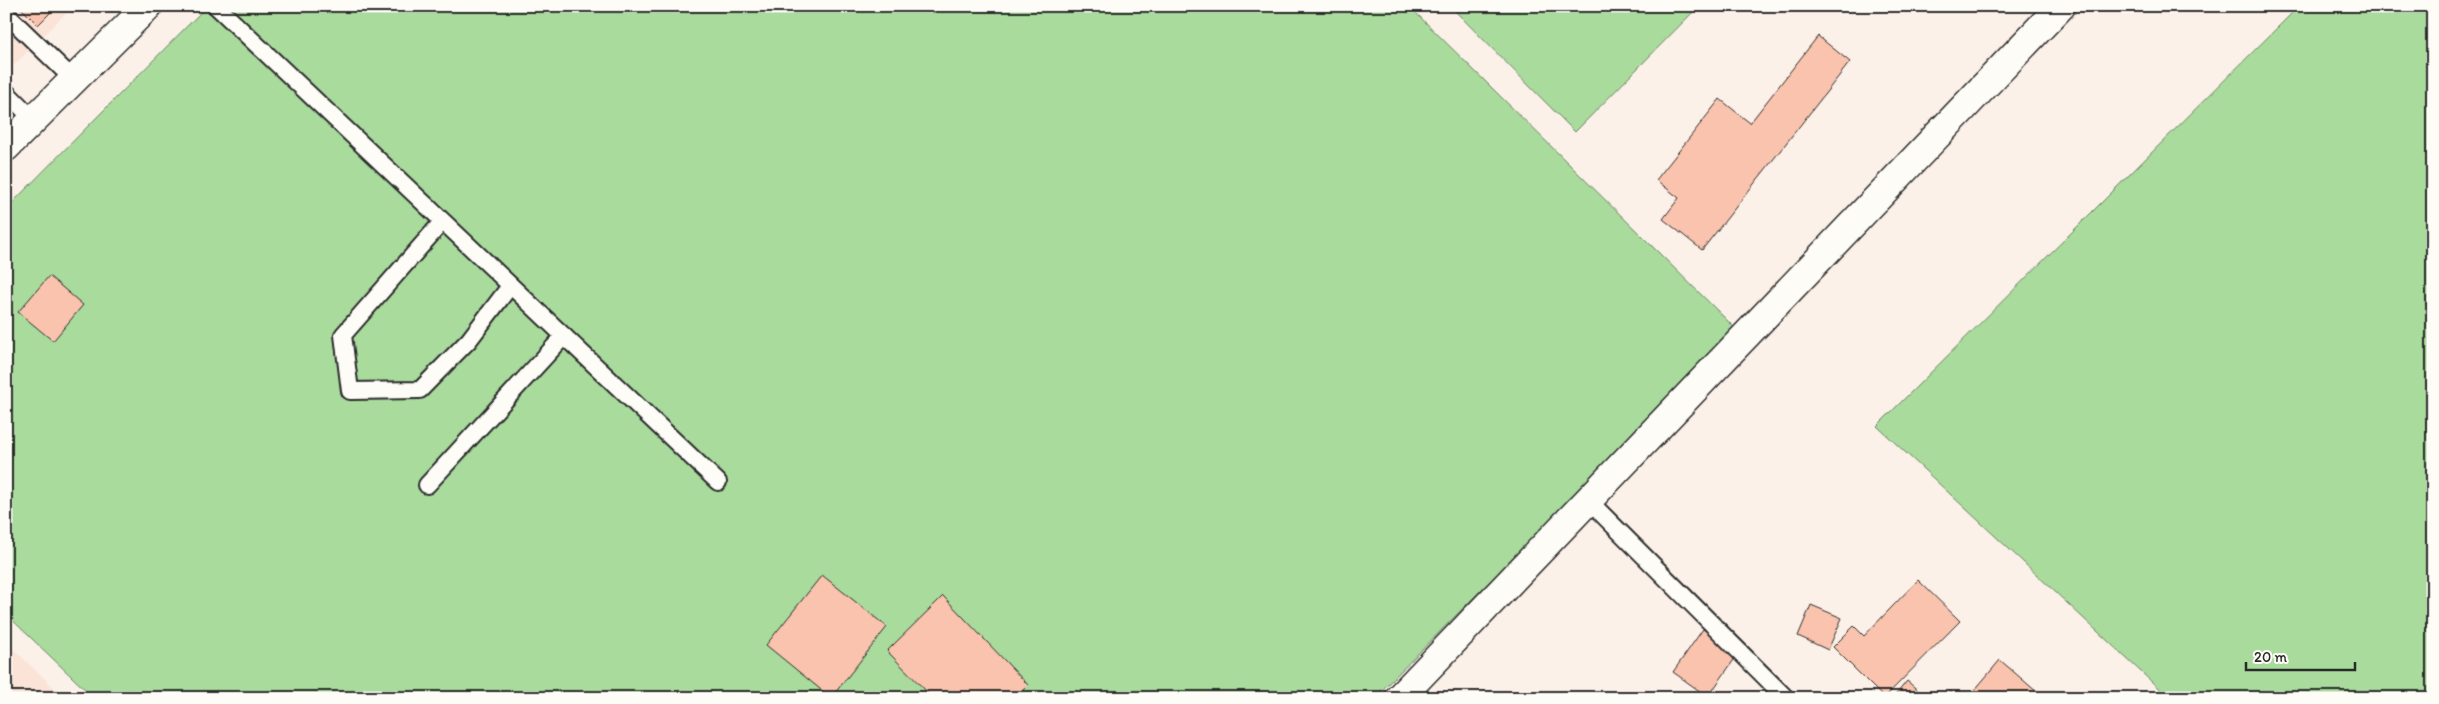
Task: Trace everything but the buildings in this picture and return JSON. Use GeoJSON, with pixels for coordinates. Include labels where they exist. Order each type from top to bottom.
{"type":"FeatureCollection","features":[{"type":"Feature","properties":{"kind":"street"},"geometry":{"type":"LineString","coordinates":[[6,147],[148,6]]}},
{"type":"Feature","properties":{"kind":"street"},"geometry":{"type":"LineString","coordinates":[[1399,698],[1587,499],[2061,6]]}},
{"type":"Feature","properties":{"kind":"lane"},"geometry":{"type":"LineString","coordinates":[[216,6],[718,482]]}},
{"type":"Feature","properties":{"kind":"lane"},"geometry":{"type":"LineString","coordinates":[[6,14],[73,79]]}},
{"type":"Feature","properties":{"kind":"lane"},"geometry":{"type":"LineString","coordinates":[[6,92],[33,119]]}},
{"type":"Feature","properties":{"kind":"lane"},"geometry":{"type":"LineString","coordinates":[[442,222],[344,335],[350,391],[420,390],[469,340],[510,286]]}},
{"type":"Feature","properties":{"kind":"lane"},"geometry":{"type":"LineString","coordinates":[[427,485],[564,336]]}},
{"type":"Feature","properties":{"kind":"lane"},"geometry":{"type":"LineString","coordinates":[[1587,499],[1786,698]]}},
{"type":"Feature","properties":{"kind":"shaded area"},"geometry":{"type":"Polygon","coordinates":[[[6,6],[73,6],[6,73],[6,6]]]}},
{"type":"Feature","properties":{"kind":"shaded area"},"geometry":{"type":"Polygon","coordinates":[[[6,642],[65,698],[6,698],[6,642]]]}},
{"type":"Feature","properties":{"kind":"green space"},"geometry":{"type":"Polygon","coordinates":[[[207,6],[1409,6],[1738,331],[1374,698],[94,698],[6,614],[6,209],[207,6]]]}},
{"type":"Feature","properties":{"kind":"green space"},"geometry":{"type":"Polygon","coordinates":[[[1450,6],[1699,6],[1575,132],[1450,6]]]}},
{"type":"Feature","properties":{"kind":"green space"},"geometry":{"type":"Polygon","coordinates":[[[2299,6],[2433,6],[2433,698],[2169,698],[1877,426],[2299,6]]]}}]}
